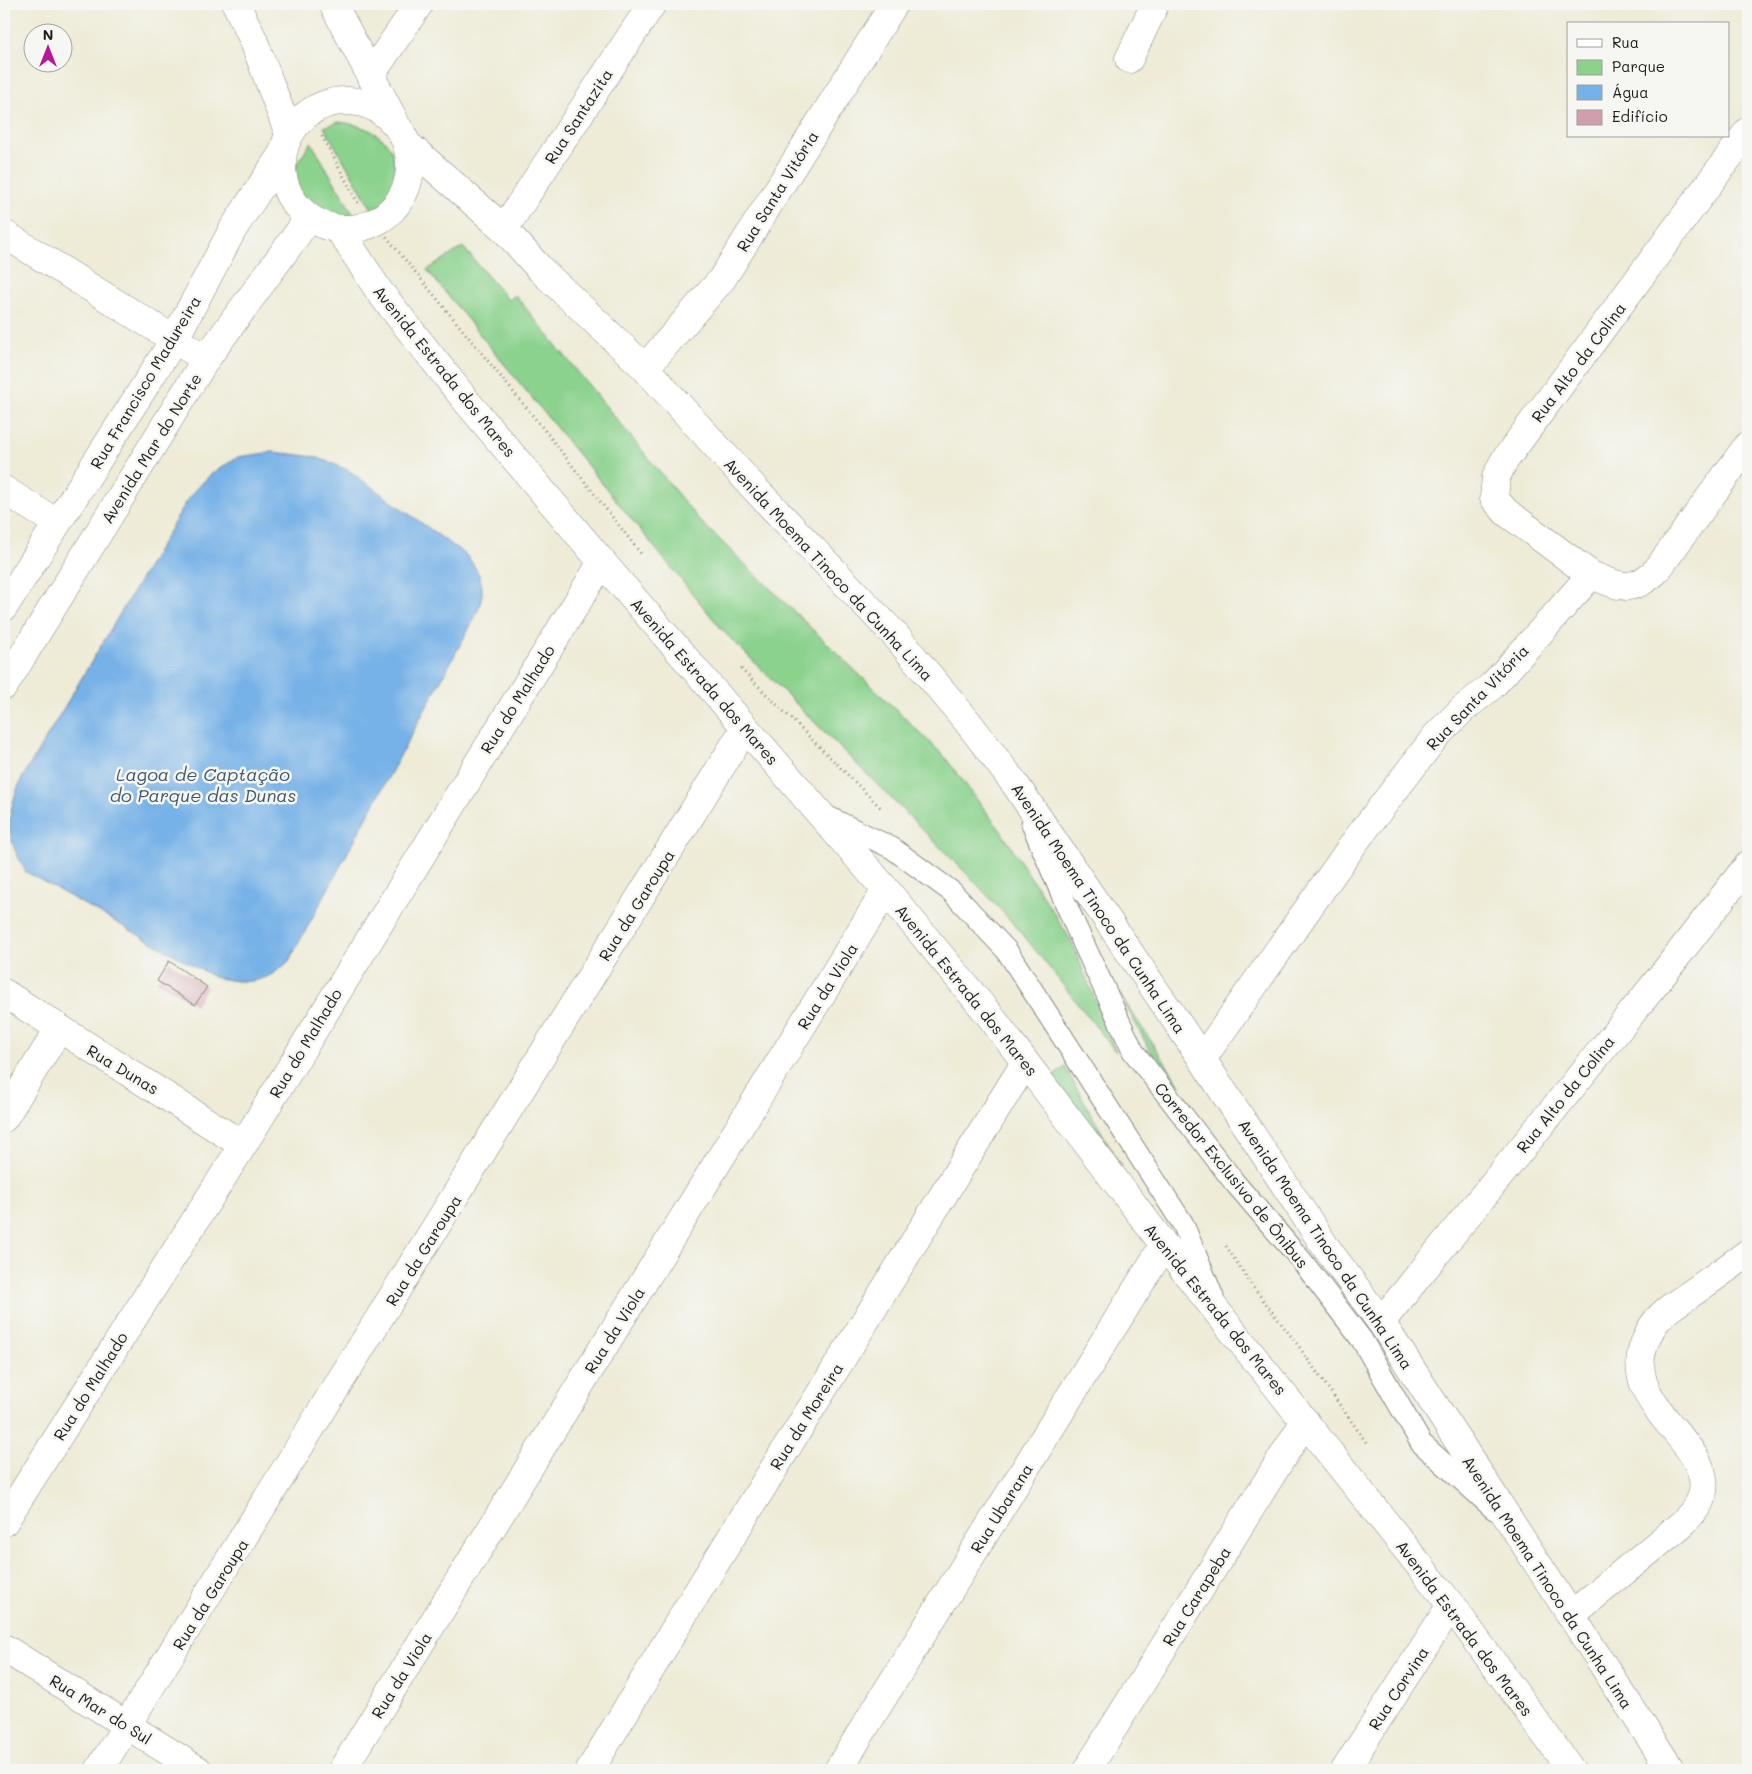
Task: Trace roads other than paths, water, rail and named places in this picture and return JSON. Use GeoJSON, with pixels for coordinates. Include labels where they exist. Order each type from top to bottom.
{"type":"FeatureCollection","features":[{"type":"Feature","properties":{"kind":"street"},"geometry":{"type":"LineString","coordinates":[[236,4],[253,39],[285,144]]}},
{"type":"Feature","properties":{"kind":"street","name":"Avenida Moema Tinoco da Cunha Lima"},"geometry":{"type":"LineString","coordinates":[[333,4],[402,135],[504,229],[540,269],[645,368],[757,491],[896,636],[1015,784],[1202,1059],[1325,1246],[1381,1322],[1671,1770]]}},
{"type":"Feature","properties":{"kind":"street"},"geometry":{"type":"LineString","coordinates":[[370,76],[419,4]]}},
{"type":"Feature","properties":{"kind":"street","name":"Rua Santazita"},"geometry":{"type":"LineString","coordinates":[[504,229],[652,4]]}},
{"type":"Feature","properties":{"kind":"street","name":"Rua Santa Vitória"},"geometry":{"type":"LineString","coordinates":[[645,368],[722,279],[894,4]]}},
{"type":"Feature","properties":{"kind":"street"},"geometry":{"type":"LineString","coordinates":[[1129,59],[1155,4]]}},
{"type":"Feature","properties":{"kind":"street"},"geometry":{"type":"LineString","coordinates":[[343,101],[361,102],[381,111],[402,135],[411,162],[409,181],[402,198],[391,212],[375,223],[358,229],[339,229],[324,226],[309,218],[295,206],[286,190],[281,172],[285,144],[298,122],[309,112],[325,104],[343,101]]}},
{"type":"Feature","properties":{"kind":"street","name":"Rua Alto da Colina"},"geometry":{"type":"LineString","coordinates":[[1591,575],[1506,512],[1494,498],[1496,477],[1504,461],[1748,131]]}},
{"type":"Feature","properties":{"kind":"street","name":"Rua Francisco Madureira"},"geometry":{"type":"LineString","coordinates":[[4,607],[174,340],[233,229],[285,144]]}},
{"type":"Feature","properties":{"kind":"street","name":"Avenida Mar do Norte"},"geometry":{"type":"LineString","coordinates":[[4,686],[206,359],[309,218]]}},
{"type":"Feature","properties":{"kind":"street","name":"Avenida Estrada dos Mares"},"geometry":{"type":"LineString","coordinates":[[339,229],[380,291],[468,403],[602,562],[886,890],[991,1017],[1164,1246],[1219,1312],[1451,1605],[1571,1770]]}},
{"type":"Feature","properties":{"kind":"street"},"geometry":{"type":"LineString","coordinates":[[4,234],[206,359]]}},
{"type":"Feature","properties":{"kind":"street"},"geometry":{"type":"LineString","coordinates":[[1591,575],[1618,586],[1632,587],[1644,582],[1657,570],[1748,445]]}},
{"type":"Feature","properties":{"kind":"street"},"geometry":{"type":"LineString","coordinates":[[4,490],[57,523]]}},
{"type":"Feature","properties":{"kind":"street","name":"Rua do Malhado"},"geometry":{"type":"LineString","coordinates":[[4,1522],[243,1145],[602,562]]}},
{"type":"Feature","properties":{"kind":"street","name":"Rua Santa Vitória"},"geometry":{"type":"LineString","coordinates":[[1202,1059],[1357,839],[1436,736],[1493,685],[1591,575]]}},
{"type":"Feature","properties":{"kind":"street","name":"Rua da Garoupa"},"geometry":{"type":"LineString","coordinates":[[99,1770],[128,1727],[745,728]]}},
{"type":"Feature","properties":{"kind":"street","name":"Rua Alto da Colina"},"geometry":{"type":"LineString","coordinates":[[1381,1322],[1660,978],[1748,864]]}},
{"type":"Feature","properties":{"kind":"street","name":"Rua da Viola"},"geometry":{"type":"LineString","coordinates":[[342,1770],[886,890]]}},
{"type":"Feature","properties":{"kind":"street","name":"Rua Dunas"},"geometry":{"type":"LineString","coordinates":[[4,993],[58,1030],[183,1105],[243,1145]]}},
{"type":"Feature","properties":{"kind":"street"},"geometry":{"type":"LineString","coordinates":[[4,1118],[58,1030]]}},
{"type":"Feature","properties":{"kind":"street","name":"Rua da Moreira"},"geometry":{"type":"LineString","coordinates":[[590,1770],[685,1612],[1025,1063]]}},
{"type":"Feature","properties":{"kind":"street","name":"Rua Ubarana"},"geometry":{"type":"LineString","coordinates":[[838,1770],[1164,1246]]}},
{"type":"Feature","properties":{"kind":"street"},"geometry":{"type":"LineString","coordinates":[[1570,1616],[1683,1523],[1698,1506],[1704,1490],[1701,1471],[1643,1387],[1639,1371],[1641,1352],[1648,1334],[1662,1314],[1748,1253]]}},
{"type":"Feature","properties":{"kind":"street","name":"Rua Carapeba"},"geometry":{"type":"LineString","coordinates":[[1087,1770],[1305,1421]]}},
{"type":"Feature","properties":{"kind":"street","name":"Rua Corvina"},"geometry":{"type":"LineString","coordinates":[[1345,1770],[1451,1605]]}},
{"type":"Feature","properties":{"kind":"street","name":"Rua Mar do Sul"},"geometry":{"type":"LineString","coordinates":[[4,1648],[198,1770]]}},
{"type":"Feature","properties":{"kind":"lane","name":"Corredor Exclusivo de Ônibus"},"geometry":{"type":"LineString","coordinates":[[1015,784],[1074,923],[1133,1051],[1235,1182],[1302,1261],[1362,1340],[1421,1443],[1511,1524]]}},
{"type":"Feature","properties":{"kind":"lane"},"geometry":{"type":"LineString","coordinates":[[819,813],[892,848],[952,892],[1007,951],[1183,1224],[1219,1312]]}},
{"type":"Feature","properties":{"kind":"water","name":"Lagoa de Captação do Parque das Dunas"},"geometry":{"type":"Polygon","coordinates":[[[273,452],[316,457],[348,470],[466,555],[477,571],[482,586],[482,594],[473,621],[289,961],[271,975],[254,981],[236,981],[214,977],[26,872],[11,837],[10,817],[21,780],[190,496],[210,475],[238,457],[273,452]]]}}]}
